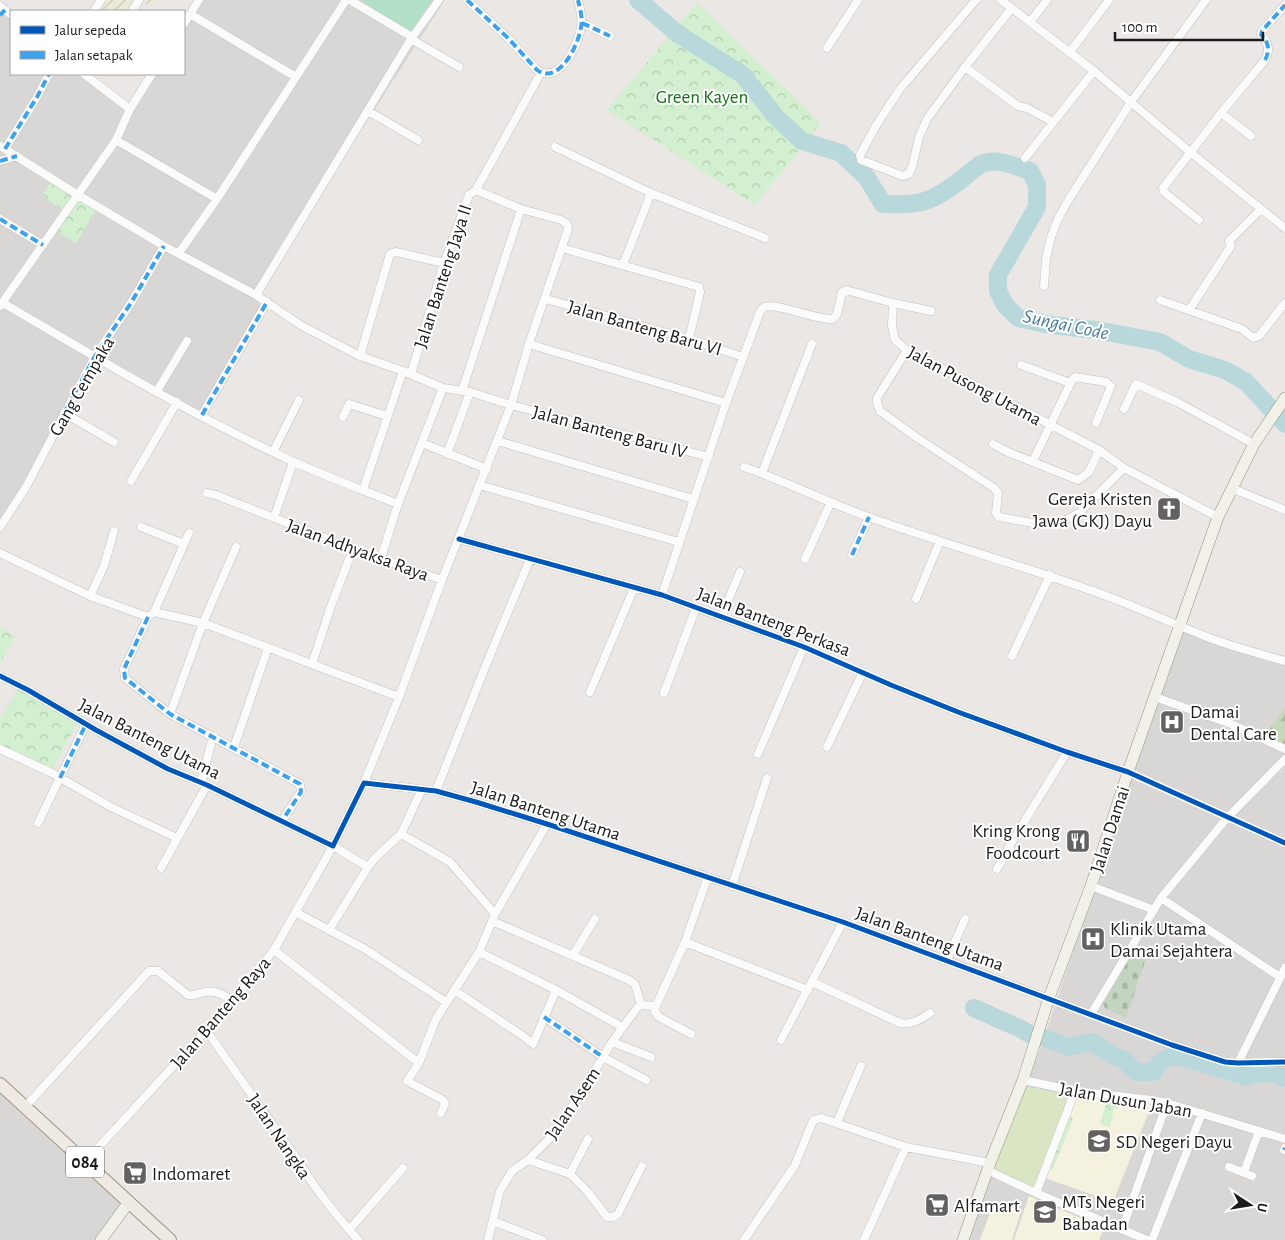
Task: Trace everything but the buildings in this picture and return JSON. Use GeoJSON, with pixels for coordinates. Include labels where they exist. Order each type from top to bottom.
{"type":"FeatureCollection","features":[{"type":"Feature","properties":{"kind":"main road","name":"Jalan Damai"},"geometry":{"type":"LineString","coordinates":[[963,1240],[988,1166],[1023,1080],[1049,998],[1091,886],[1128,772],[1218,517],[1254,444],[1285,398]]}},
{"type":"Feature","properties":{"kind":"main road","name":"084"},"geometry":{"type":"LineString","coordinates":[[0,1084],[170,1240]]}},
{"type":"Feature","properties":{"kind":"main road"},"geometry":{"type":"LineString","coordinates":[[101,1240],[129,1202]]}},
{"type":"Feature","properties":{"kind":"street"},"geometry":{"type":"LineString","coordinates":[[185,22],[199,0]]}},
{"type":"Feature","properties":{"kind":"street"},"geometry":{"type":"LineString","coordinates":[[179,253],[346,0]]}},
{"type":"Feature","properties":{"kind":"street"},"geometry":{"type":"LineString","coordinates":[[350,0],[459,68]]}},
{"type":"Feature","properties":{"kind":"street"},"geometry":{"type":"LineString","coordinates":[[256,295],[411,38],[439,0]]}},
{"type":"Feature","properties":{"kind":"street"},"geometry":{"type":"LineString","coordinates":[[467,0],[542,73],[552,72],[562,66],[567,61],[578,41],[582,23],[582,14],[578,0]]}},
{"type":"Feature","properties":{"kind":"street"},"geometry":{"type":"LineString","coordinates":[[827,48],[858,0]]}},
{"type":"Feature","properties":{"kind":"street"},"geometry":{"type":"LineString","coordinates":[[976,0],[900,89],[872,132],[860,155],[861,160],[903,176],[909,174],[914,164],[919,137],[927,119],[965,67],[1011,10]]}},
{"type":"Feature","properties":{"kind":"street"},"geometry":{"type":"LineString","coordinates":[[1001,0],[1011,10],[1030,22],[1094,71],[1190,152],[1285,228]]}},
{"type":"Feature","properties":{"kind":"street"},"geometry":{"type":"LineString","coordinates":[[1030,22],[1047,0]]}},
{"type":"Feature","properties":{"kind":"street"},"geometry":{"type":"LineString","coordinates":[[1070,52],[1110,0]]}},
{"type":"Feature","properties":{"kind":"street"},"geometry":{"type":"LineString","coordinates":[[1044,286],[1046,259],[1051,237],[1058,219],[1131,102],[1206,0]]}},
{"type":"Feature","properties":{"kind":"street"},"geometry":{"type":"LineString","coordinates":[[1199,220],[1163,188],[1265,60],[1268,49],[1266,39],[1261,35],[1262,31],[1285,5]]}},
{"type":"Feature","properties":{"kind":"street"},"geometry":{"type":"LineString","coordinates":[[190,14],[296,77]]}},
{"type":"Feature","properties":{"kind":"street"},"geometry":{"type":"LineString","coordinates":[[582,23],[610,36]]}},
{"type":"Feature","properties":{"kind":"street"},"geometry":{"type":"LineString","coordinates":[[965,67],[1018,106],[1027,108],[1053,122]]}},
{"type":"Feature","properties":{"kind":"street"},"geometry":{"type":"LineString","coordinates":[[1025,158],[1094,71]]}},
{"type":"Feature","properties":{"kind":"street"},"geometry":{"type":"LineString","coordinates":[[3,148],[37,97],[48,75]]}},
{"type":"Feature","properties":{"kind":"street"},"geometry":{"type":"LineString","coordinates":[[90,75],[130,109]]}},
{"type":"Feature","properties":{"kind":"street"},"geometry":{"type":"LineString","coordinates":[[151,75],[130,109],[116,140],[78,196],[2,300],[157,391],[272,452],[398,504]]}},
{"type":"Feature","properties":{"kind":"street","name":"Jalan Banteng Jaya II"},"geometry":{"type":"LineString","coordinates":[[363,490],[387,416],[407,373],[469,195],[476,190],[538,78]]}},
{"type":"Feature","properties":{"kind":"street"},"geometry":{"type":"LineString","coordinates":[[368,111],[418,140]]}},
{"type":"Feature","properties":{"kind":"street"},"geometry":{"type":"LineString","coordinates":[[1221,113],[1251,136]]}},
{"type":"Feature","properties":{"kind":"street"},"geometry":{"type":"LineString","coordinates":[[116,140],[216,199]]}},
{"type":"Feature","properties":{"kind":"street"},"geometry":{"type":"LineString","coordinates":[[555,147],[651,193],[766,238]]}},
{"type":"Feature","properties":{"kind":"street","name":"Jalan Banteng Baru IV"},"geometry":{"type":"LineString","coordinates":[[3,148],[78,196],[164,246],[256,295],[302,326],[360,356],[443,388],[466,392],[709,457]]}},
{"type":"Feature","properties":{"kind":"street"},"geometry":{"type":"LineString","coordinates":[[0,161],[17,156]]}},
{"type":"Feature","properties":{"kind":"street"},"geometry":{"type":"LineString","coordinates":[[333,846],[364,783],[400,697],[442,580],[498,441],[568,229],[567,224],[561,220],[521,209],[476,190]]}},
{"type":"Feature","properties":{"kind":"street"},"geometry":{"type":"LineString","coordinates":[[623,265],[651,193]]}},
{"type":"Feature","properties":{"kind":"street"},"geometry":{"type":"LineString","coordinates":[[1189,310],[1231,246],[1229,241],[1261,208]]}},
{"type":"Feature","properties":{"kind":"street"},"geometry":{"type":"LineString","coordinates":[[447,454],[521,209]]}},
{"type":"Feature","properties":{"kind":"street"},"geometry":{"type":"LineString","coordinates":[[0,219],[43,245]]}},
{"type":"Feature","properties":{"kind":"street","name":"Gang Cempaka"},"geometry":{"type":"LineString","coordinates":[[0,527],[26,487],[95,356],[131,303],[164,246]]}},
{"type":"Feature","properties":{"kind":"street"},"geometry":{"type":"LineString","coordinates":[[562,248],[698,287],[700,292],[689,339]]}},
{"type":"Feature","properties":{"kind":"street"},"geometry":{"type":"LineString","coordinates":[[360,356],[390,254],[396,252],[444,263]]}},
{"type":"Feature","properties":{"kind":"street"},"geometry":{"type":"LineString","coordinates":[[662,595],[726,403],[760,312],[764,307],[767,306],[829,320],[835,317],[842,292],[846,290],[931,311]]}},
{"type":"Feature","properties":{"kind":"street","name":"Jalan Banteng Baru VI"},"geometry":{"type":"LineString","coordinates":[[546,299],[689,339],[743,357]]}},
{"type":"Feature","properties":{"kind":"street"},"geometry":{"type":"LineString","coordinates":[[1160,300],[1242,329],[1250,337],[1256,338],[1285,303]]}},
{"type":"Feature","properties":{"kind":"street"},"geometry":{"type":"LineString","coordinates":[[202,415],[266,302]]}},
{"type":"Feature","properties":{"kind":"street","name":"Jalan Pusong Utama"},"geometry":{"type":"LineString","coordinates":[[893,303],[892,326],[895,340],[908,350],[1099,450],[1124,468],[1218,517]]}},
{"type":"Feature","properties":{"kind":"street"},"geometry":{"type":"LineString","coordinates":[[157,391],[188,341]]}},
{"type":"Feature","properties":{"kind":"street"},"geometry":{"type":"LineString","coordinates":[[529,344],[726,403]]}},
{"type":"Feature","properties":{"kind":"street"},"geometry":{"type":"LineString","coordinates":[[762,473],[812,344]]}},
{"type":"Feature","properties":{"kind":"street"},"geometry":{"type":"LineString","coordinates":[[908,350],[877,398],[876,403],[880,411],[994,488],[998,493],[996,513],[999,518],[1038,524],[1062,522],[1079,513],[1124,468]]}},
{"type":"Feature","properties":{"kind":"street"},"geometry":{"type":"LineString","coordinates":[[1022,365],[1070,383]]}},
{"type":"Feature","properties":{"kind":"street"},"geometry":{"type":"LineString","coordinates":[[1033,461],[1070,383],[1075,377],[1110,384],[1110,390],[1096,423]]}},
{"type":"Feature","properties":{"kind":"street"},"geometry":{"type":"LineString","coordinates":[[1124,409],[1136,384],[1177,402],[1254,444]]}},
{"type":"Feature","properties":{"kind":"street"},"geometry":{"type":"LineString","coordinates":[[381,558],[398,504],[443,388]]}},
{"type":"Feature","properties":{"kind":"street"},"geometry":{"type":"LineString","coordinates":[[272,452],[299,400]]}},
{"type":"Feature","properties":{"kind":"street"},"geometry":{"type":"LineString","coordinates":[[131,481],[177,402]]}},
{"type":"Feature","properties":{"kind":"street"},"geometry":{"type":"LineString","coordinates":[[342,417],[349,404],[387,416]]}},
{"type":"Feature","properties":{"kind":"street"},"geometry":{"type":"LineString","coordinates":[[64,414],[114,442]]}},
{"type":"Feature","properties":{"kind":"street"},"geometry":{"type":"LineString","coordinates":[[498,441],[693,499]]}},
{"type":"Feature","properties":{"kind":"street"},"geometry":{"type":"LineString","coordinates":[[422,443],[487,469]]}},
{"type":"Feature","properties":{"kind":"street"},"geometry":{"type":"LineString","coordinates":[[993,444],[1008,452],[1078,480],[1089,472],[1099,450]]}},
{"type":"Feature","properties":{"kind":"street"},"geometry":{"type":"LineString","coordinates":[[274,518],[293,462]]}},
{"type":"Feature","properties":{"kind":"street"},"geometry":{"type":"LineString","coordinates":[[744,467],[869,517],[1050,575],[1116,599],[1218,641],[1285,661]]}},
{"type":"Feature","properties":{"kind":"street"},"geometry":{"type":"LineString","coordinates":[[479,485],[679,542]]}},
{"type":"Feature","properties":{"kind":"street"},"geometry":{"type":"LineString","coordinates":[[1231,488],[1285,510]]}},
{"type":"Feature","properties":{"kind":"street","name":"Jalan Adhyaksa Raya"},"geometry":{"type":"LineString","coordinates":[[207,493],[353,549],[442,580]]}},
{"type":"Feature","properties":{"kind":"street"},"geometry":{"type":"LineString","coordinates":[[805,559],[831,502]]}},
{"type":"Feature","properties":{"kind":"street"},"geometry":{"type":"LineString","coordinates":[[852,555],[869,517]]}},
{"type":"Feature","properties":{"kind":"street"},"geometry":{"type":"LineString","coordinates":[[141,527],[184,544]]}},
{"type":"Feature","properties":{"kind":"street"},"geometry":{"type":"LineString","coordinates":[[90,596],[104,566],[114,531]]}},
{"type":"Feature","properties":{"kind":"street"},"geometry":{"type":"LineString","coordinates":[[189,533],[124,673],[129,682],[170,714],[300,784],[301,792],[282,822]]}},
{"type":"Feature","properties":{"kind":"street","name":"Jalan Banteng Perkasa"},"geometry":{"type":"LineString","coordinates":[[459,540],[662,595],[804,647],[906,691],[1068,752],[1128,772],[1285,843]]}},
{"type":"Feature","properties":{"kind":"street"},"geometry":{"type":"LineString","coordinates":[[916,599],[940,541]]}},
{"type":"Feature","properties":{"kind":"street"},"geometry":{"type":"LineString","coordinates":[[170,714],[203,624],[236,547]]}},
{"type":"Feature","properties":{"kind":"street"},"geometry":{"type":"LineString","coordinates":[[312,664],[331,606],[353,549]]}},
{"type":"Feature","properties":{"kind":"street"},"geometry":{"type":"LineString","coordinates":[[0,553],[90,596],[151,615],[203,624],[400,697]]}},
{"type":"Feature","properties":{"kind":"street"},"geometry":{"type":"LineString","coordinates":[[436,791],[530,559]]}},
{"type":"Feature","properties":{"kind":"street"},"geometry":{"type":"LineString","coordinates":[[721,617],[740,572]]}},
{"type":"Feature","properties":{"kind":"street"},"geometry":{"type":"LineString","coordinates":[[1012,656],[1050,575]]}},
{"type":"Feature","properties":{"kind":"street"},"geometry":{"type":"LineString","coordinates":[[590,692],[634,588]]}},
{"type":"Feature","properties":{"kind":"street"},"geometry":{"type":"LineString","coordinates":[[664,693],[696,608]]}},
{"type":"Feature","properties":{"kind":"street"},"geometry":{"type":"LineString","coordinates":[[758,754],[804,647]]}},
{"type":"Feature","properties":{"kind":"street"},"geometry":{"type":"LineString","coordinates":[[234,748],[268,648]]}},
{"type":"Feature","properties":{"kind":"street"},"geometry":{"type":"LineString","coordinates":[[827,747],[863,672]]}},
{"type":"Feature","properties":{"kind":"street","name":"Jalan Banteng Utama"},"geometry":{"type":"LineString","coordinates":[[0,676],[168,768],[333,846],[368,867]]}},
{"type":"Feature","properties":{"kind":"street"},"geometry":{"type":"LineString","coordinates":[[1155,697],[1231,724],[1285,749]]}},
{"type":"Feature","properties":{"kind":"street"},"geometry":{"type":"LineString","coordinates":[[38,823],[86,724]]}},
{"type":"Feature","properties":{"kind":"street"},"geometry":{"type":"LineString","coordinates":[[161,868],[204,784],[213,736]]}},
{"type":"Feature","properties":{"kind":"street"},"geometry":{"type":"LineString","coordinates":[[0,749],[60,778],[111,807],[177,838]]}},
{"type":"Feature","properties":{"kind":"street"},"geometry":{"type":"LineString","coordinates":[[997,870],[1013,840],[1068,752]]}},
{"type":"Feature","properties":{"kind":"street"},"geometry":{"type":"LineString","coordinates":[[1090,1014],[1161,898],[1227,818],[1285,759]]}},
{"type":"Feature","properties":{"kind":"street"},"geometry":{"type":"LineString","coordinates":[[732,886],[767,778]]}},
{"type":"Feature","properties":{"kind":"street","name":"Jalan Banteng Utama"},"geometry":{"type":"LineString","coordinates":[[364,783],[436,791],[547,824],[843,922],[1172,1045],[1225,1062],[1285,1062]]}},
{"type":"Feature","properties":{"kind":"street"},"geometry":{"type":"LineString","coordinates":[[328,930],[368,867],[401,834],[422,789]]}},
{"type":"Feature","properties":{"kind":"street"},"geometry":{"type":"LineString","coordinates":[[441,1113],[445,1104],[443,1100],[407,1081],[418,1063],[436,1018],[479,952],[493,918],[547,824]]}},
{"type":"Feature","properties":{"kind":"street"},"geometry":{"type":"LineString","coordinates":[[401,834],[450,862],[493,918],[635,984],[641,1005],[656,1006]]}},
{"type":"Feature","properties":{"kind":"street","name":"Jalan Banteng Raya"},"geometry":{"type":"LineString","coordinates":[[85,1162],[233,1001],[274,950],[333,846]]}},
{"type":"Feature","properties":{"kind":"street"},"geometry":{"type":"LineString","coordinates":[[690,1034],[659,1017],[655,1012],[685,942],[707,878]]}},
{"type":"Feature","properties":{"kind":"street"},"geometry":{"type":"LineString","coordinates":[[1091,886],[1154,910]]}},
{"type":"Feature","properties":{"kind":"street"},"geometry":{"type":"LineString","coordinates":[[1161,898],[1280,978]]}},
{"type":"Feature","properties":{"kind":"street"},"geometry":{"type":"LineString","coordinates":[[295,912],[365,949],[446,1002]]}},
{"type":"Feature","properties":{"kind":"street"},"geometry":{"type":"LineString","coordinates":[[573,956],[595,919]]}},
{"type":"Feature","properties":{"kind":"street"},"geometry":{"type":"LineString","coordinates":[[946,960],[965,919]]}},
{"type":"Feature","properties":{"kind":"street"},"geometry":{"type":"LineString","coordinates":[[781,1040],[843,922]]}},
{"type":"Feature","properties":{"kind":"street"},"geometry":{"type":"LineString","coordinates":[[685,942],[808,990]]}},
{"type":"Feature","properties":{"kind":"street"},"geometry":{"type":"LineString","coordinates":[[274,950],[418,1063]]}},
{"type":"Feature","properties":{"kind":"street"},"geometry":{"type":"LineString","coordinates":[[479,952],[556,990],[622,1027]]}},
{"type":"Feature","properties":{"kind":"street"},"geometry":{"type":"LineString","coordinates":[[1238,1063],[1285,968]]}},
{"type":"Feature","properties":{"kind":"street"},"geometry":{"type":"LineString","coordinates":[[25,1107],[149,971],[158,971],[188,995],[194,996],[205,992],[217,991],[233,1001]]}},
{"type":"Feature","properties":{"kind":"street"},"geometry":{"type":"LineString","coordinates":[[812,982],[906,1024],[919,1021],[930,1013]]}},
{"type":"Feature","properties":{"kind":"street"},"geometry":{"type":"LineString","coordinates":[[454,990],[533,1044],[556,990]]}},
{"type":"Feature","properties":{"kind":"street","name":"Jalan Asem"},"geometry":{"type":"LineString","coordinates":[[488,1240],[500,1191],[512,1171],[525,1162],[552,1136],[622,1027],[641,1005]]}},
{"type":"Feature","properties":{"kind":"street"},"geometry":{"type":"LineString","coordinates":[[544,1017],[602,1057],[646,1080]]}},
{"type":"Feature","properties":{"kind":"street","name":"Jalan Nangka"},"geometry":{"type":"LineString","coordinates":[[206,1030],[312,1183],[358,1240]]}},
{"type":"Feature","properties":{"kind":"street"},"geometry":{"type":"LineString","coordinates":[[612,1042],[652,1057]]}},
{"type":"Feature","properties":{"kind":"street"},"geometry":{"type":"LineString","coordinates":[[837,1122],[861,1066]]}},
{"type":"Feature","properties":{"kind":"street","name":"Jalan Dusun Jaban"},"geometry":{"type":"LineString","coordinates":[[1023,1080],[1075,1091],[1167,1103],[1258,1133],[1285,1139]]}},
{"type":"Feature","properties":{"kind":"street"},"geometry":{"type":"LineString","coordinates":[[1036,1193],[1075,1091]]}},
{"type":"Feature","properties":{"kind":"street"},"geometry":{"type":"LineString","coordinates":[[1122,1230],[1167,1103]]}},
{"type":"Feature","properties":{"kind":"street"},"geometry":{"type":"LineString","coordinates":[[1152,1240],[1201,1115]]}},
{"type":"Feature","properties":{"kind":"street"},"geometry":{"type":"LineString","coordinates":[[744,1240],[795,1165],[814,1120],[822,1118],[906,1147],[988,1166],[1036,1193],[1122,1230],[1132,1237],[1147,1240]]}},
{"type":"Feature","properties":{"kind":"street"},"geometry":{"type":"LineString","coordinates":[[1244,1172],[1258,1133]]}},
{"type":"Feature","properties":{"kind":"street"},"geometry":{"type":"LineString","coordinates":[[570,1174],[588,1139]]}},
{"type":"Feature","properties":{"kind":"street"},"geometry":{"type":"LineString","coordinates":[[864,1240],[906,1147]]}},
{"type":"Feature","properties":{"kind":"street"},"geometry":{"type":"LineString","coordinates":[[525,1162],[570,1174],[587,1191],[607,1217],[613,1217],[618,1214],[642,1166]]}},
{"type":"Feature","properties":{"kind":"street"},"geometry":{"type":"LineString","coordinates":[[1229,1167],[1252,1176]]}},
{"type":"Feature","properties":{"kind":"street"},"geometry":{"type":"LineString","coordinates":[[349,1230],[403,1168]]}},
{"type":"Feature","properties":{"kind":"street"},"geometry":{"type":"LineString","coordinates":[[493,1221],[542,1240]]}},
{"type":"Feature","properties":{"kind":"shaded area"},"geometry":{"type":"Polygon","coordinates":[[[98,0],[158,0],[154,7],[142,1],[136,10],[95,10],[98,0]]]}},
{"type":"Feature","properties":{"kind":"shaded area"},"geometry":{"type":"Polygon","coordinates":[[[199,0],[445,0],[256,294],[267,302],[202,415],[95,357],[0,527],[0,9],[10,17],[10,75],[85,75],[130,109],[151,75],[185,75],[185,21],[199,0]]]}},
{"type":"Feature","properties":{"kind":"shaded area"},"geometry":{"type":"Polygon","coordinates":[[[1180,626],[1285,658],[1285,1240],[966,1240],[1044,1039],[1180,626]]]}},
{"type":"Feature","properties":{"kind":"shaded area"},"geometry":{"type":"Polygon","coordinates":[[[0,1089],[123,1201],[99,1240],[0,1240],[0,1089]]]}},
{"type":"Feature","properties":{"kind":"shaded area","name":"SD Negeri Dayu"},"geometry":{"type":"Polygon","coordinates":[[[1078,1095],[1111,1096],[1152,1104],[1113,1202],[1045,1178],[1078,1095]]]}},
{"type":"Feature","properties":{"kind":"shaded area","name":"MTs Negeri Babadan"},"geometry":{"type":"Polygon","coordinates":[[[1029,1196],[1104,1228],[1099,1240],[1014,1240],[1029,1196]]]}},
{"type":"Feature","properties":{"kind":"shaded area"},"geometry":{"type":"Polygon","coordinates":[[[994,1202],[1021,1211],[1012,1240],[980,1240],[994,1202]]]}},
{"type":"Feature","properties":{"kind":"green space"},"geometry":{"type":"Polygon","coordinates":[[[361,0],[432,0],[410,33],[361,0]]]}},
{"type":"Feature","properties":{"kind":"green space","name":"Green Kayen"},"geometry":{"type":"Polygon","coordinates":[[[697,3],[821,123],[755,205],[607,110],[697,3]]]}},
{"type":"Feature","properties":{"kind":"green space"},"geometry":{"type":"Polygon","coordinates":[[[52,181],[72,195],[63,211],[42,195],[52,181]]]}},
{"type":"Feature","properties":{"kind":"green space"},"geometry":{"type":"Polygon","coordinates":[[[78,199],[97,209],[76,243],[56,231],[78,199]]]}},
{"type":"Feature","properties":{"kind":"green space"},"geometry":{"type":"Polygon","coordinates":[[[0,628],[15,636],[1,662],[0,661],[0,628]]]}},
{"type":"Feature","properties":{"kind":"green space"},"geometry":{"type":"Polygon","coordinates":[[[20,687],[78,722],[51,772],[0,748],[0,718],[20,687]]]}},
{"type":"Feature","properties":{"kind":"green space"},"geometry":{"type":"Polygon","coordinates":[[[1285,707],[1285,744],[1265,736],[1285,707]]]}},
{"type":"Feature","properties":{"kind":"green space"},"geometry":{"type":"Polygon","coordinates":[[[1131,948],[1148,953],[1126,1018],[1105,1008],[1101,998],[1131,948]]]}},
{"type":"Feature","properties":{"kind":"green space"},"geometry":{"type":"Polygon","coordinates":[[[1025,1081],[1074,1092],[1035,1192],[989,1169],[1025,1081]]]}},
{"type":"Feature","properties":{"kind":"green space"},"geometry":{"type":"Polygon","coordinates":[[[1108,1097],[1122,1099],[1118,1109],[1114,1108],[1110,1127],[1100,1124],[1108,1097]]]}},
{"type":"Feature","properties":{"kind":"green space"},"geometry":{"type":"Polygon","coordinates":[[[1067,1115],[1073,1119],[1052,1171],[1046,1170],[1067,1115]]]}},
{"type":"Feature","properties":{"kind":"waterway","name":"Sungai Code"},"geometry":{"type":"LineString","coordinates":[[638,0],[678,34],[743,75],[776,117],[802,141],[841,153],[867,178],[883,204],[917,203],[934,198],[984,163],[1007,164],[1030,171],[1037,185],[1037,207],[998,275],[998,291],[1005,305],[1018,318],[1160,342],[1189,359],[1225,370],[1246,382],[1285,424]]}},
{"type":"Feature","properties":{"kind":"waterway"},"geometry":{"type":"LineString","coordinates":[[974,1008],[1031,1035]]}},
{"type":"Feature","properties":{"kind":"waterway"},"geometry":{"type":"LineString","coordinates":[[1043,1037],[1068,1047],[1092,1042],[1112,1055],[1124,1060],[1136,1072],[1153,1072],[1165,1059],[1177,1057],[1247,1077],[1266,1073],[1280,1075],[1285,1078]]}},
{"type":"Feature","properties":{"kind":"waterway"},"geometry":{"type":"LineString","coordinates":[[1028,1085],[1053,1090]]}},
{"type":"Feature","properties":{"kind":"marked path"},"geometry":{"type":"LineString","coordinates":[[467,0],[508,38],[537,70],[545,73],[553,72],[560,68],[572,52],[582,20],[578,0]]}},
{"type":"Feature","properties":{"kind":"marked path"},"geometry":{"type":"LineString","coordinates":[[1265,60],[1268,47],[1261,35],[1262,31],[1285,5]]}},
{"type":"Feature","properties":{"kind":"marked path"},"geometry":{"type":"LineString","coordinates":[[0,15],[5,10]]}},
{"type":"Feature","properties":{"kind":"marked path"},"geometry":{"type":"LineString","coordinates":[[582,23],[610,36]]}},
{"type":"Feature","properties":{"kind":"marked path"},"geometry":{"type":"LineString","coordinates":[[5,149],[48,75]]}},
{"type":"Feature","properties":{"kind":"marked path"},"geometry":{"type":"LineString","coordinates":[[0,161],[17,156]]}},
{"type":"Feature","properties":{"kind":"marked path"},"geometry":{"type":"LineString","coordinates":[[0,219],[43,245]]}},
{"type":"Feature","properties":{"kind":"marked path"},"geometry":{"type":"LineString","coordinates":[[64,413],[95,356],[131,303],[164,246]]}},
{"type":"Feature","properties":{"kind":"marked path"},"geometry":{"type":"LineString","coordinates":[[202,415],[267,302]]}},
{"type":"Feature","properties":{"kind":"marked path"},"geometry":{"type":"LineString","coordinates":[[852,555],[869,517]]}},
{"type":"Feature","properties":{"kind":"marked path"},"geometry":{"type":"LineString","coordinates":[[148,617],[124,669],[125,678],[170,714],[300,784],[301,792],[282,821]]}},
{"type":"Feature","properties":{"kind":"marked path"},"geometry":{"type":"LineString","coordinates":[[60,778],[86,724]]}},
{"type":"Feature","properties":{"kind":"marked path"},"geometry":{"type":"LineString","coordinates":[[544,1017],[603,1057]]}},
{"type":"Feature","properties":{"kind":"cycle path"},"geometry":{"type":"LineString","coordinates":[[459,539],[662,595],[804,647],[958,712],[1128,772],[1285,843]]}},
{"type":"Feature","properties":{"kind":"cycle path"},"geometry":{"type":"LineString","coordinates":[[0,676],[168,769],[207,785],[333,846],[364,783],[436,791],[547,824],[843,922],[1172,1045],[1225,1062],[1285,1062]]}},
{"type":"Feature","properties":{"kind":"place","name":"Gereja Kristen Jawa (GKJ) Dayu"},"geometry":{"type":"Point","coordinates":[1169,509]}},
{"type":"Feature","properties":{"kind":"place","name":"Damai Dental Care"},"geometry":{"type":"Point","coordinates":[1172,722]}},
{"type":"Feature","properties":{"kind":"place","name":"Kring Krong Foodcourt"},"geometry":{"type":"Point","coordinates":[1078,841]}},
{"type":"Feature","properties":{"kind":"place","name":"Klinik Utama Damai Sejahtera"},"geometry":{"type":"Point","coordinates":[1093,939]}},
{"type":"Feature","properties":{"kind":"place","name":"SD Negeri Dayu"},"geometry":{"type":"Point","coordinates":[1099,1141]}},
{"type":"Feature","properties":{"kind":"place","name":"Indomaret"},"geometry":{"type":"Point","coordinates":[135,1173]}},
{"type":"Feature","properties":{"kind":"place","name":"Alfamart"},"geometry":{"type":"Point","coordinates":[937,1205]}},
{"type":"Feature","properties":{"kind":"place","name":"MTs Negeri Babadan"},"geometry":{"type":"Point","coordinates":[1045,1212]}}]}
